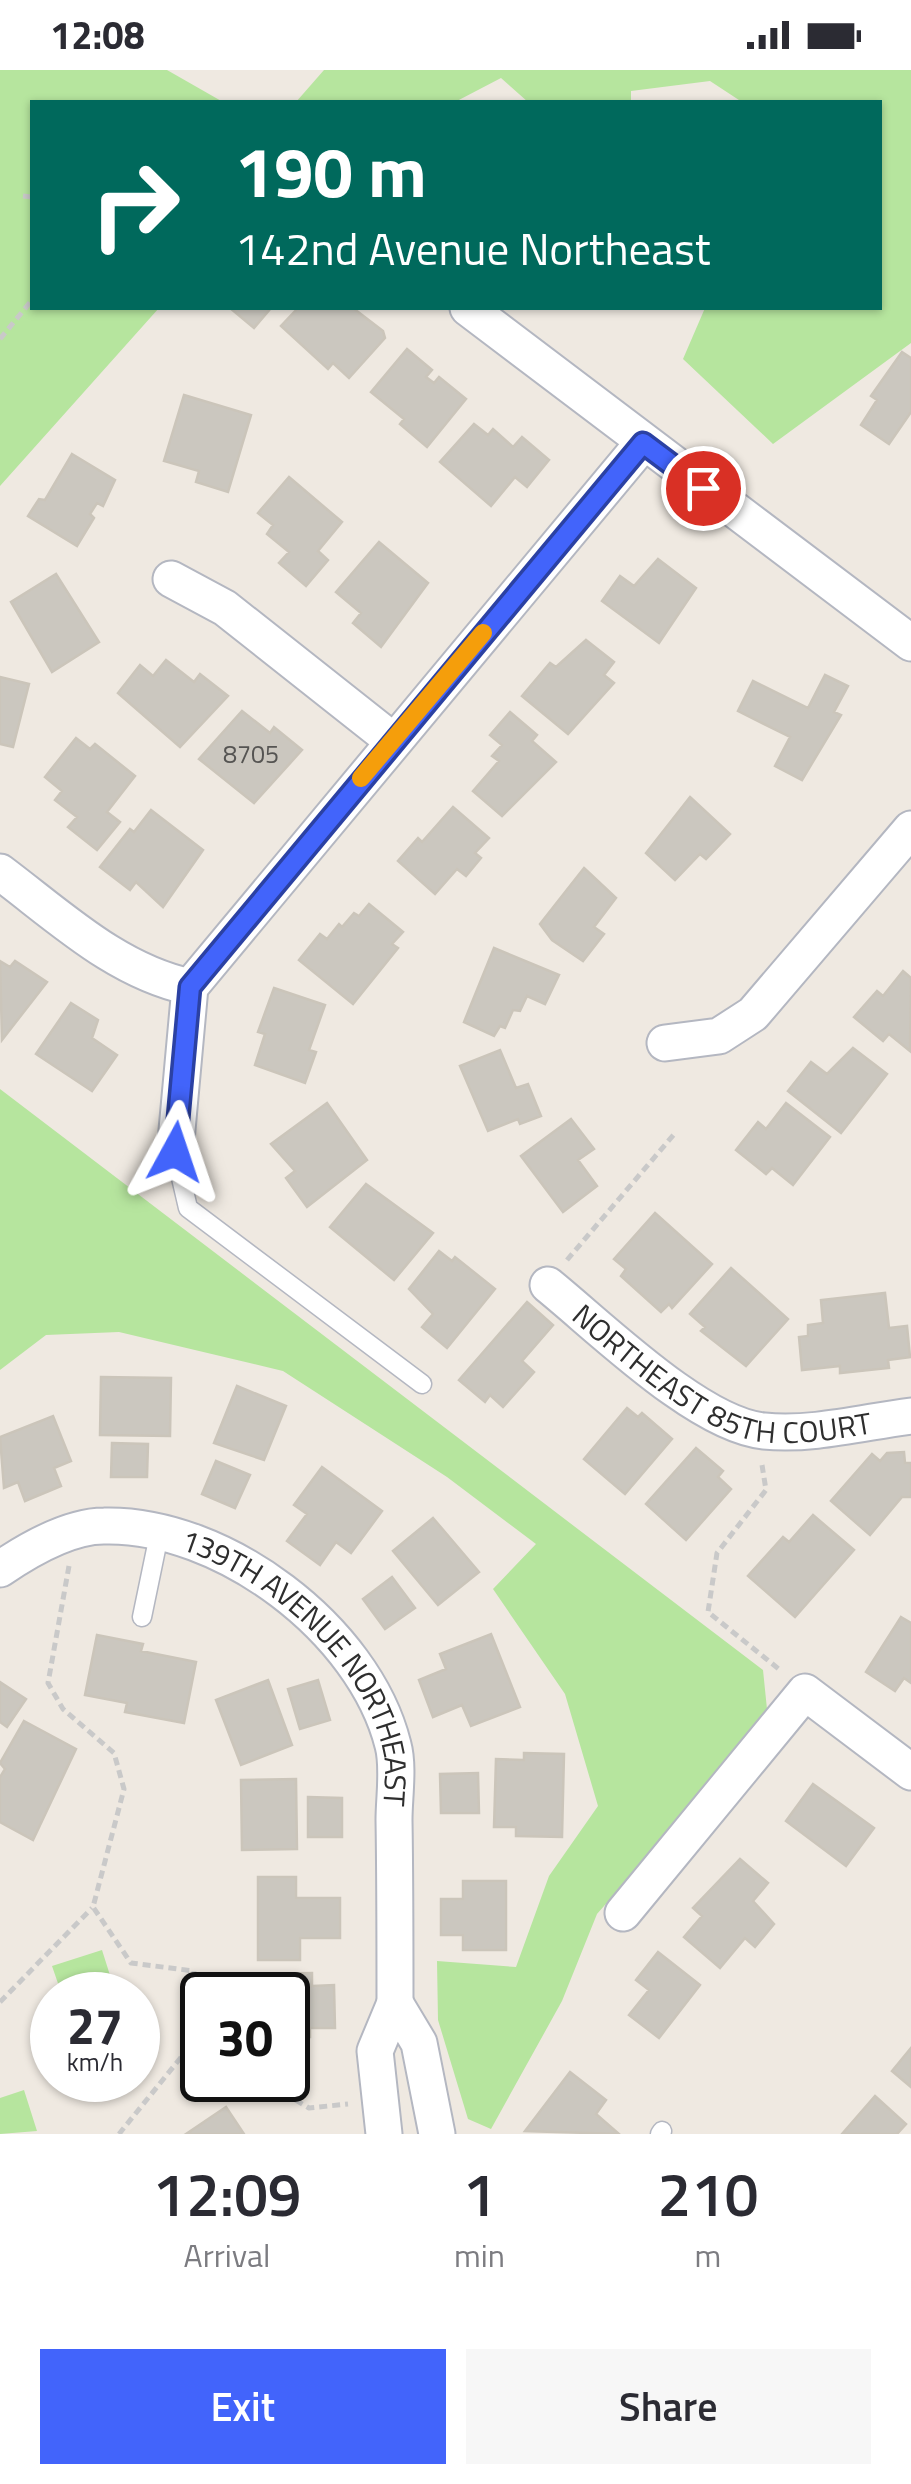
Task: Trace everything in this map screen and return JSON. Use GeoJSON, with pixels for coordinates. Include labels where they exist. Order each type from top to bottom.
{"type":"FeatureCollection","features":[{"type":"Feature","properties":{"kind":"street"},"geometry":{"type":"LineString","coordinates":[[471,310],[911,643]]}},
{"type":"Feature","properties":{"kind":"street"},"geometry":{"type":"LineString","coordinates":[[175,1152],[190,987],[643,443]]}},
{"type":"Feature","properties":{"kind":"street"},"geometry":{"type":"LineString","coordinates":[[171,579],[226,608],[392,740]]}},
{"type":"Feature","properties":{"kind":"street"},"geometry":{"type":"LineString","coordinates":[[665,1043],[719,1036],[754,1014],[911,829]]}},
{"type":"Feature","properties":{"kind":"street"},"geometry":{"type":"LineString","coordinates":[[0,872],[122,962],[149,978],[190,987]]}},
{"type":"Feature","properties":{"kind":"street","name":"NORTHEAST 85TH COURT"},"geometry":{"type":"LineString","coordinates":[[553,1278],[690,1400],[732,1424],[763,1432],[797,1431],[911,1416]]}},
{"type":"Feature","properties":{"kind":"street","name":"139TH AVENUE NORTHEAST"},"geometry":{"type":"LineString","coordinates":[[0,1569],[48,1541],[100,1526],[160,1530],[225,1553],[307,1613],[347,1651],[374,1694],[394,1747],[395,2002],[375,2052],[384,2134]]}},
{"type":"Feature","properties":{"kind":"street"},"geometry":{"type":"LineString","coordinates":[[623,1913],[805,1692],[911,1772]]}},
{"type":"Feature","properties":{"kind":"street","name":"139TH AVENUE NORTHEAST"},"geometry":{"type":"LineString","coordinates":[[395,2002],[419,2044],[437,2134]]}},
{"type":"Feature","properties":{"kind":"lane"},"geometry":{"type":"LineString","coordinates":[[175,1152],[188,1208],[422,1384]]}},
{"type":"Feature","properties":{"kind":"lane"},"geometry":{"type":"LineString","coordinates":[[142,1617],[160,1530]]}},
{"type":"Feature","properties":{"kind":"path"},"geometry":{"type":"LineString","coordinates":[[23,196],[30,197]]}},
{"type":"Feature","properties":{"kind":"path"},"geometry":{"type":"LineString","coordinates":[[0,339],[30,302]]}},
{"type":"Feature","properties":{"kind":"path"},"geometry":{"type":"LineString","coordinates":[[553,1278],[676,1132]]}},
{"type":"Feature","properties":{"kind":"path"},"geometry":{"type":"LineString","coordinates":[[756,1454],[766,1472],[766,1490],[717,1554],[708,1612],[805,1692]]}},
{"type":"Feature","properties":{"kind":"path"},"geometry":{"type":"LineString","coordinates":[[0,2002],[93,1907],[124,1789],[114,1753],[63,1710],[48,1682],[71,1558]]}},
{"type":"Feature","properties":{"kind":"path"},"geometry":{"type":"LineString","coordinates":[[93,1907],[131,1963],[194,1972]]}},
{"type":"Feature","properties":{"kind":"path"},"geometry":{"type":"LineString","coordinates":[[119,2134],[180,2059]]}},
{"type":"Feature","properties":{"kind":"path"},"geometry":{"type":"LineString","coordinates":[[298,2102],[308,2108],[361,2104]]}},
{"type":"Feature","properties":{"kind":"green space"},"geometry":{"type":"Polygon","coordinates":[[[0,70],[167,70],[220,100],[30,100],[30,310],[157,310],[0,486],[0,70]]]}},
{"type":"Feature","properties":{"kind":"green space"},"geometry":{"type":"Polygon","coordinates":[[[324,70],[911,70],[911,343],[773,444],[683,359],[704,310],[882,310],[882,100],[739,100],[710,81],[631,91],[631,100],[526,100],[501,78],[459,100],[298,100],[324,70]]]}},
{"type":"Feature","properties":{"kind":"green space"},"geometry":{"type":"Polygon","coordinates":[[[0,1089],[763,1670],[768,1719],[597,1914],[562,2001],[491,2129],[468,2119],[438,2020],[437,1961],[516,1967],[549,1876],[598,1806],[565,1694],[493,1589],[536,1544],[447,1477],[283,1371],[119,1332],[46,1335],[0,1370],[0,1089]]]}},
{"type":"Feature","properties":{"kind":"green space"},"geometry":{"type":"Polygon","coordinates":[[[102,1950],[109,1972],[54,1972],[52,1966],[102,1950]]]}},
{"type":"Feature","properties":{"kind":"green space"},"geometry":{"type":"Polygon","coordinates":[[[24,2090],[37,2131],[0,2134],[0,2098],[24,2090]]]}},
{"type":"Feature","properties":{"kind":"building"},"geometry":{"type":"Polygon","coordinates":[[[232,310],[269,310],[254,328],[232,310]]]}},
{"type":"Feature","properties":{"kind":"building"},"geometry":{"type":"Polygon","coordinates":[[[296,310],[356,310],[383,331],[385,338],[349,378],[333,363],[328,369],[281,326],[296,310]]]}},
{"type":"Feature","properties":{"kind":"building"},"geometry":{"type":"Polygon","coordinates":[[[407,349],[432,370],[426,377],[434,383],[439,377],[466,399],[427,447],[400,424],[404,419],[371,392],[407,349]]]}},
{"type":"Feature","properties":{"kind":"building"},"geometry":{"type":"Polygon","coordinates":[[[902,352],[911,358],[911,412],[889,444],[861,425],[877,400],[871,396],[902,352]]]}},
{"type":"Feature","properties":{"kind":"building"},"geometry":{"type":"Polygon","coordinates":[[[184,395],[251,415],[228,492],[196,482],[199,471],[164,461],[184,395]]]}},
{"type":"Feature","properties":{"kind":"building"},"geometry":{"type":"Polygon","coordinates":[[[474,424],[488,435],[493,429],[513,447],[522,437],[549,460],[527,487],[515,477],[491,506],[440,462],[474,424]]]}},
{"type":"Feature","properties":{"kind":"building"},"geometry":{"type":"Polygon","coordinates":[[[72,454],[115,480],[103,506],[97,503],[90,514],[94,518],[77,546],[28,516],[39,499],[45,500],[72,454]]]}},
{"type":"Feature","properties":{"kind":"building"},"geometry":{"type":"Polygon","coordinates":[[[289,477],[342,522],[318,551],[328,560],[306,586],[279,563],[289,552],[267,534],[273,525],[258,513],[289,477]]]}},
{"type":"Feature","properties":{"kind":"building"},"geometry":{"type":"Polygon","coordinates":[[[379,542],[428,583],[381,647],[353,623],[361,613],[336,592],[379,542]]]}},
{"type":"Feature","properties":{"kind":"building"},"geometry":{"type":"Polygon","coordinates":[[[658,559],[696,588],[659,643],[602,601],[620,576],[634,586],[658,559]]]}},
{"type":"Feature","properties":{"kind":"building"},"geometry":{"type":"Polygon","coordinates":[[[56,574],[99,642],[52,672],[11,602],[56,574]]]}},
{"type":"Feature","properties":{"kind":"building"},"geometry":{"type":"Polygon","coordinates":[[[586,640],[614,662],[604,675],[614,683],[568,734],[522,696],[550,663],[556,667],[586,640]]]}},
{"type":"Feature","properties":{"kind":"building"},"geometry":{"type":"Polygon","coordinates":[[[166,660],[194,682],[200,674],[228,696],[180,747],[118,693],[140,665],[153,676],[166,660]]]}},
{"type":"Feature","properties":{"kind":"building"},"geometry":{"type":"Polygon","coordinates":[[[825,675],[848,686],[834,712],[841,715],[802,780],[775,766],[790,737],[738,711],[753,681],[808,708],[825,675]]]}},
{"type":"Feature","properties":{"kind":"building"},"geometry":{"type":"Polygon","coordinates":[[[0,677],[29,684],[13,747],[0,744],[0,677]]]}},
{"type":"Feature","properties":{"kind":"building"},"geometry":{"type":"Polygon","coordinates":[[[242,711],[270,733],[274,727],[302,750],[254,803],[199,759],[242,711]]]}},
{"type":"Feature","properties":{"kind":"building"},"geometry":{"type":"Polygon","coordinates":[[[510,712],[537,735],[532,741],[556,762],[502,816],[473,791],[499,761],[492,756],[502,745],[490,735],[510,712]]]}},
{"type":"Feature","properties":{"kind":"building"},"geometry":{"type":"Polygon","coordinates":[[[76,738],[90,749],[95,744],[135,776],[107,812],[120,822],[97,850],[68,827],[77,817],[55,800],[62,791],[45,777],[76,738]]]}},
{"type":"Feature","properties":{"kind":"building"},"geometry":{"type":"Polygon","coordinates":[[[690,797],[730,834],[706,859],[700,854],[675,880],[646,853],[690,797]]]}},
{"type":"Feature","properties":{"kind":"building"},"geometry":{"type":"Polygon","coordinates":[[[453,807],[489,838],[475,853],[481,858],[466,876],[457,869],[435,894],[398,861],[418,838],[422,842],[453,807]]]}},
{"type":"Feature","properties":{"kind":"building"},"geometry":{"type":"Polygon","coordinates":[[[151,810],[203,850],[163,907],[136,882],[130,890],[100,867],[151,810]]]}},
{"type":"Feature","properties":{"kind":"building"},"geometry":{"type":"Polygon","coordinates":[[[584,868],[616,898],[594,927],[604,934],[583,961],[552,940],[540,924],[584,868]]]}},
{"type":"Feature","properties":{"kind":"building"},"geometry":{"type":"Polygon","coordinates":[[[369,904],[403,932],[392,944],[398,948],[353,1004],[299,960],[320,934],[327,939],[339,924],[342,927],[354,913],[359,916],[369,904]]]}},
{"type":"Feature","properties":{"kind":"building"},"geometry":{"type":"Polygon","coordinates":[[[494,948],[559,975],[545,1004],[527,996],[520,1011],[513,1010],[505,1028],[500,1026],[494,1036],[464,1022],[494,948]]]}},
{"type":"Feature","properties":{"kind":"building"},"geometry":{"type":"Polygon","coordinates":[[[0,961],[10,967],[15,961],[47,982],[2,1040],[0,961]]]}},
{"type":"Feature","properties":{"kind":"building"},"geometry":{"type":"Polygon","coordinates":[[[903,971],[911,978],[910,1051],[889,1034],[883,1041],[854,1017],[877,991],[883,996],[903,971]]]}},
{"type":"Feature","properties":{"kind":"building"},"geometry":{"type":"Polygon","coordinates":[[[274,988],[325,1005],[309,1050],[316,1052],[305,1083],[255,1065],[265,1034],[258,1032],[274,988]]]}},
{"type":"Feature","properties":{"kind":"building"},"geometry":{"type":"Polygon","coordinates":[[[71,1003],[98,1020],[92,1038],[117,1055],[92,1091],[36,1054],[71,1003]]]}},
{"type":"Feature","properties":{"kind":"building"},"geometry":{"type":"Polygon","coordinates":[[[853,1048],[887,1074],[841,1133],[788,1091],[811,1062],[827,1074],[853,1048]]]}},
{"type":"Feature","properties":{"kind":"building"},"geometry":{"type":"Polygon","coordinates":[[[500,1050],[516,1088],[528,1084],[541,1116],[520,1124],[518,1119],[488,1131],[460,1066],[500,1050]]]}},
{"type":"Feature","properties":{"kind":"building"},"geometry":{"type":"Polygon","coordinates":[[[327,1103],[367,1160],[307,1207],[286,1178],[295,1171],[271,1144],[327,1103]]]}},
{"type":"Feature","properties":{"kind":"building"},"geometry":{"type":"Polygon","coordinates":[[[786,1103],[830,1137],[793,1185],[772,1168],[766,1174],[736,1150],[758,1122],[766,1129],[786,1103]]]}},
{"type":"Feature","properties":{"kind":"building"},"geometry":{"type":"Polygon","coordinates":[[[571,1119],[594,1149],[578,1160],[597,1186],[563,1212],[521,1156],[571,1119]]]}},
{"type":"Feature","properties":{"kind":"building"},"geometry":{"type":"Polygon","coordinates":[[[366,1184],[433,1233],[394,1280],[330,1227],[366,1184]]]}},
{"type":"Feature","properties":{"kind":"building"},"geometry":{"type":"Polygon","coordinates":[[[655,1213],[712,1264],[672,1308],[669,1304],[661,1312],[621,1276],[626,1269],[614,1259],[655,1213]]]}},
{"type":"Feature","properties":{"kind":"building"},"geometry":{"type":"Polygon","coordinates":[[[439,1251],[452,1261],[455,1257],[495,1289],[447,1348],[422,1327],[433,1314],[409,1289],[439,1251]]]}},
{"type":"Feature","properties":{"kind":"building"},"geometry":{"type":"Polygon","coordinates":[[[731,1268],[788,1319],[746,1366],[701,1331],[705,1327],[690,1314],[731,1268]]]}},
{"type":"Feature","properties":{"kind":"building"},"geometry":{"type":"Polygon","coordinates":[[[885,1293],[889,1328],[907,1326],[910,1357],[888,1360],[889,1368],[840,1373],[840,1366],[802,1370],[799,1337],[808,1336],[808,1325],[823,1323],[821,1300],[885,1293]]]}},
{"type":"Feature","properties":{"kind":"building"},"geometry":{"type":"Polygon","coordinates":[[[527,1302],[553,1325],[522,1361],[534,1372],[503,1407],[490,1395],[485,1402],[459,1380],[527,1302]]]}},
{"type":"Feature","properties":{"kind":"building"},"geometry":{"type":"Polygon","coordinates":[[[101,1377],[171,1378],[170,1436],[100,1435],[101,1377]]]}},
{"type":"Feature","properties":{"kind":"building"},"geometry":{"type":"Polygon","coordinates":[[[237,1386],[286,1406],[264,1460],[214,1443],[237,1386]]]}},
{"type":"Feature","properties":{"kind":"building"},"geometry":{"type":"Polygon","coordinates":[[[627,1408],[638,1417],[642,1413],[672,1439],[625,1494],[584,1459],[627,1408]]]}},
{"type":"Feature","properties":{"kind":"building"},"geometry":{"type":"Polygon","coordinates":[[[53,1416],[71,1461],[54,1468],[61,1486],[25,1501],[18,1482],[4,1488],[0,1437],[53,1416]]]}},
{"type":"Feature","properties":{"kind":"building"},"geometry":{"type":"Polygon","coordinates":[[[112,1443],[148,1444],[147,1477],[111,1477],[112,1443]]]}},
{"type":"Feature","properties":{"kind":"building"},"geometry":{"type":"Polygon","coordinates":[[[696,1448],[723,1471],[718,1477],[731,1489],[686,1540],[646,1504],[696,1448]]]}},
{"type":"Feature","properties":{"kind":"building"},"geometry":{"type":"Polygon","coordinates":[[[904,1452],[905,1463],[911,1463],[911,1497],[902,1497],[870,1535],[831,1501],[872,1454],[880,1461],[887,1453],[904,1452]]]}},
{"type":"Feature","properties":{"kind":"building"},"geometry":{"type":"Polygon","coordinates":[[[216,1461],[250,1475],[235,1508],[202,1494],[216,1461]]]}},
{"type":"Feature","properties":{"kind":"building"},"geometry":{"type":"Polygon","coordinates":[[[322,1467],[382,1511],[351,1553],[336,1542],[320,1565],[287,1541],[307,1514],[294,1505],[322,1467]]]}},
{"type":"Feature","properties":{"kind":"building"},"geometry":{"type":"Polygon","coordinates":[[[813,1515],[854,1550],[795,1617],[748,1576],[783,1537],[789,1542],[813,1515]]]}},
{"type":"Feature","properties":{"kind":"building"},"geometry":{"type":"Polygon","coordinates":[[[433,1518],[479,1572],[438,1605],[393,1551],[433,1518]]]}},
{"type":"Feature","properties":{"kind":"building"},"geometry":{"type":"Polygon","coordinates":[[[392,1577],[415,1608],[385,1629],[363,1599],[392,1577]]]}},
{"type":"Feature","properties":{"kind":"building"},"geometry":{"type":"Polygon","coordinates":[[[901,1617],[911,1623],[911,1683],[904,1678],[895,1691],[866,1672],[901,1617]]]}},
{"type":"Feature","properties":{"kind":"building"},"geometry":{"type":"Polygon","coordinates":[[[491,1634],[520,1707],[471,1726],[462,1705],[433,1717],[419,1680],[446,1669],[440,1654],[491,1634]]]}},
{"type":"Feature","properties":{"kind":"building"},"geometry":{"type":"Polygon","coordinates":[[[97,1635],[143,1644],[141,1651],[196,1662],[184,1723],[125,1712],[127,1703],[85,1695],[97,1635]]]}},
{"type":"Feature","properties":{"kind":"building"},"geometry":{"type":"Polygon","coordinates":[[[268,1680],[292,1745],[241,1765],[216,1700],[268,1680]]]}},
{"type":"Feature","properties":{"kind":"building"},"geometry":{"type":"Polygon","coordinates":[[[318,1680],[330,1720],[300,1729],[288,1689],[318,1680]]]}},
{"type":"Feature","properties":{"kind":"building"},"geometry":{"type":"Polygon","coordinates":[[[0,1682],[26,1699],[7,1727],[0,1722],[0,1682]]]}},
{"type":"Feature","properties":{"kind":"building"},"geometry":{"type":"Polygon","coordinates":[[[24,1721],[76,1749],[33,1840],[0,1822],[0,1777],[5,1769],[0,1763],[24,1721]]]}},
{"type":"Feature","properties":{"kind":"building"},"geometry":{"type":"Polygon","coordinates":[[[524,1753],[564,1754],[562,1837],[516,1836],[516,1827],[494,1827],[496,1759],[524,1760],[524,1753]]]}},
{"type":"Feature","properties":{"kind":"building"},"geometry":{"type":"Polygon","coordinates":[[[478,1773],[479,1813],[441,1813],[440,1774],[478,1773]]]}},
{"type":"Feature","properties":{"kind":"building"},"geometry":{"type":"Polygon","coordinates":[[[296,1779],[297,1849],[242,1850],[241,1780],[296,1779]]]}},
{"type":"Feature","properties":{"kind":"building"},"geometry":{"type":"Polygon","coordinates":[[[813,1784],[874,1828],[846,1866],[786,1821],[813,1784]]]}},
{"type":"Feature","properties":{"kind":"building"},"geometry":{"type":"Polygon","coordinates":[[[308,1797],[342,1798],[342,1837],[308,1837],[308,1797]]]}},
{"type":"Feature","properties":{"kind":"building"},"geometry":{"type":"Polygon","coordinates":[[[740,1859],[768,1883],[753,1901],[774,1924],[755,1947],[745,1938],[720,1968],[684,1937],[702,1916],[693,1908],[740,1859]]]}},
{"type":"Feature","properties":{"kind":"building"},"geometry":{"type":"Polygon","coordinates":[[[258,1877],[296,1877],[296,1898],[340,1898],[340,1938],[300,1938],[300,1960],[258,1960],[258,1877]]]}},
{"type":"Feature","properties":{"kind":"building"},"geometry":{"type":"Polygon","coordinates":[[[463,1881],[506,1881],[506,1950],[463,1950],[463,1935],[441,1935],[441,1899],[463,1899],[463,1881]]]}},
{"type":"Feature","properties":{"kind":"building"},"geometry":{"type":"Polygon","coordinates":[[[658,1952],[700,1985],[659,2038],[629,2015],[649,1990],[636,1980],[658,1952]]]}},
{"type":"Feature","properties":{"kind":"building"},"geometry":{"type":"Polygon","coordinates":[[[310,1973],[312,1986],[334,1985],[335,2028],[310,2028],[310,1973]]]}},
{"type":"Feature","properties":{"kind":"building"},"geometry":{"type":"Polygon","coordinates":[[[911,2048],[911,2087],[892,2071],[911,2048]]]}},
{"type":"Feature","properties":{"kind":"building"},"geometry":{"type":"Polygon","coordinates":[[[570,2072],[606,2100],[596,2114],[619,2134],[525,2131],[570,2072]]]}},
{"type":"Feature","properties":{"kind":"building"},"geometry":{"type":"Polygon","coordinates":[[[875,2096],[906,2124],[897,2134],[842,2134],[875,2096]]]}},
{"type":"Feature","properties":{"kind":"building"},"geometry":{"type":"Polygon","coordinates":[[[226,2107],[244,2134],[186,2134],[226,2107]]]}},
{"type":"Feature","properties":{"kind":"slow traffic"},"geometry":{"type":"LineString","coordinates":[[361,778],[483,633]]}},
{"type":"Feature","properties":{"kind":"route"},"geometry":{"type":"LineString","coordinates":[[175,1152],[190,987],[643,443],[703,488]]}}]}
